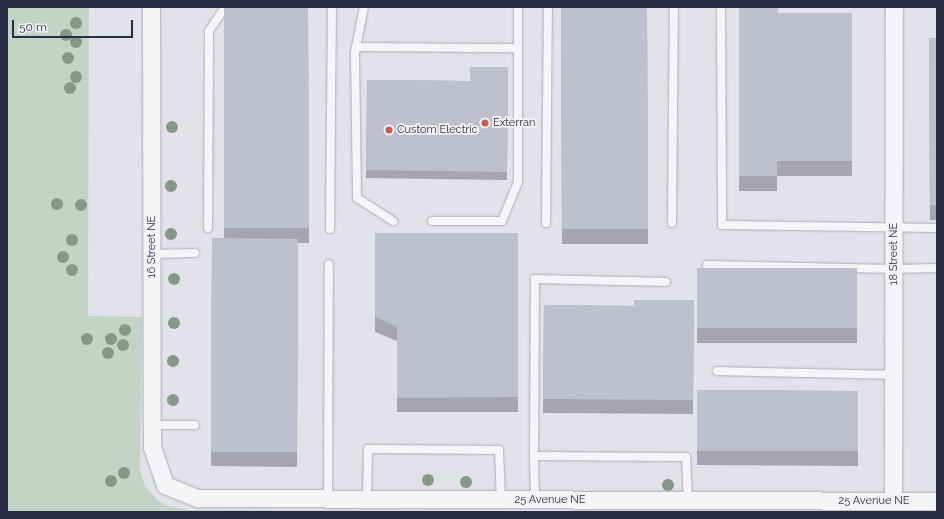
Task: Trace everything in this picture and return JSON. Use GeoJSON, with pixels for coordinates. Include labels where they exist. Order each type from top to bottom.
{"type":"FeatureCollection","features":[{"type":"Feature","properties":{"kind":"street","name":"16 Street NE"},"geometry":{"type":"LineString","coordinates":[[151,7],[152,446],[165,484]]}},
{"type":"Feature","properties":{"kind":"street","name":"18 Street NE"},"geometry":{"type":"LineString","coordinates":[[893,501],[894,7]]}},
{"type":"Feature","properties":{"kind":"street","name":"25 Avenue NE"},"geometry":{"type":"LineString","coordinates":[[165,484],[198,498],[937,501]]}},
{"type":"Feature","properties":{"kind":"lane"},"geometry":{"type":"LineString","coordinates":[[208,228],[208,31],[225,7]]}},
{"type":"Feature","properties":{"kind":"lane"},"geometry":{"type":"LineString","coordinates":[[330,229],[332,7]]}},
{"type":"Feature","properties":{"kind":"lane"},"geometry":{"type":"LineString","coordinates":[[364,7],[356,47],[357,198],[393,221]]}},
{"type":"Feature","properties":{"kind":"lane"},"geometry":{"type":"LineString","coordinates":[[432,221],[502,221],[518,182],[518,7]]}},
{"type":"Feature","properties":{"kind":"lane"},"geometry":{"type":"LineString","coordinates":[[546,224],[548,7]]}},
{"type":"Feature","properties":{"kind":"lane"},"geometry":{"type":"LineString","coordinates":[[672,223],[674,7]]}},
{"type":"Feature","properties":{"kind":"lane"},"geometry":{"type":"LineString","coordinates":[[721,7],[722,225],[894,226],[937,228]]}},
{"type":"Feature","properties":{"kind":"lane"},"geometry":{"type":"LineString","coordinates":[[356,47],[518,48]]}},
{"type":"Feature","properties":{"kind":"lane"},"geometry":{"type":"LineString","coordinates":[[152,254],[195,253]]}},
{"type":"Feature","properties":{"kind":"lane"},"geometry":{"type":"LineString","coordinates":[[328,499],[329,264]]}},
{"type":"Feature","properties":{"kind":"lane"},"geometry":{"type":"LineString","coordinates":[[707,265],[894,269],[937,268]]}},
{"type":"Feature","properties":{"kind":"lane"},"geometry":{"type":"LineString","coordinates":[[535,500],[535,279],[666,282]]}},
{"type":"Feature","properties":{"kind":"lane"},"geometry":{"type":"LineString","coordinates":[[716,371],[894,375]]}},
{"type":"Feature","properties":{"kind":"lane"},"geometry":{"type":"LineString","coordinates":[[152,425],[195,425]]}},
{"type":"Feature","properties":{"kind":"lane"},"geometry":{"type":"LineString","coordinates":[[367,499],[368,449],[500,450],[501,500]]}},
{"type":"Feature","properties":{"kind":"lane"},"geometry":{"type":"LineString","coordinates":[[534,456],[686,457],[688,500]]}},
{"type":"Feature","properties":{"kind":"green space"},"geometry":{"type":"Polygon","coordinates":[[[7,7],[89,7],[88,316],[142,317],[140,470],[145,486],[157,500],[168,506],[189,510],[799,512],[7,512],[7,7]]]}},
{"type":"Feature","properties":{"kind":"building"},"geometry":{"type":"Polygon","coordinates":[[[224,7],[308,7],[309,228],[224,228],[224,7]]]}},
{"type":"Feature","properties":{"kind":"building"},"geometry":{"type":"Polygon","coordinates":[[[561,7],[647,7],[648,229],[562,229],[561,7]]]}},
{"type":"Feature","properties":{"kind":"building"},"geometry":{"type":"Polygon","coordinates":[[[739,7],[778,7],[778,13],[852,13],[852,161],[777,161],[777,176],[739,176],[739,7]]]}},
{"type":"Feature","properties":{"kind":"building"},"geometry":{"type":"Polygon","coordinates":[[[929,38],[937,38],[937,205],[930,205],[929,38]]]}},
{"type":"Feature","properties":{"kind":"building"},"geometry":{"type":"Polygon","coordinates":[[[470,67],[508,67],[507,172],[366,170],[367,80],[470,81],[470,67]]]}},
{"type":"Feature","properties":{"kind":"building"},"geometry":{"type":"Polygon","coordinates":[[[375,233],[518,233],[518,397],[397,398],[397,327],[375,317],[375,233]]]}},
{"type":"Feature","properties":{"kind":"building"},"geometry":{"type":"Polygon","coordinates":[[[212,238],[298,239],[297,452],[211,452],[212,238]]]}},
{"type":"Feature","properties":{"kind":"building"},"geometry":{"type":"Polygon","coordinates":[[[697,268],[857,268],[857,328],[697,328],[697,268]]]}},
{"type":"Feature","properties":{"kind":"building"},"geometry":{"type":"Polygon","coordinates":[[[634,300],[694,300],[693,400],[543,399],[544,305],[634,306],[634,300]]]}},
{"type":"Feature","properties":{"kind":"building"},"geometry":{"type":"Polygon","coordinates":[[[697,390],[858,391],[858,451],[697,451],[697,390]]]}},
{"type":"Feature","properties":{"kind":"place","name":"Exterran"},"geometry":{"type":"Point","coordinates":[485,123]}},
{"type":"Feature","properties":{"kind":"place","name":"Custom Electric"},"geometry":{"type":"Point","coordinates":[389,130]}}]}
